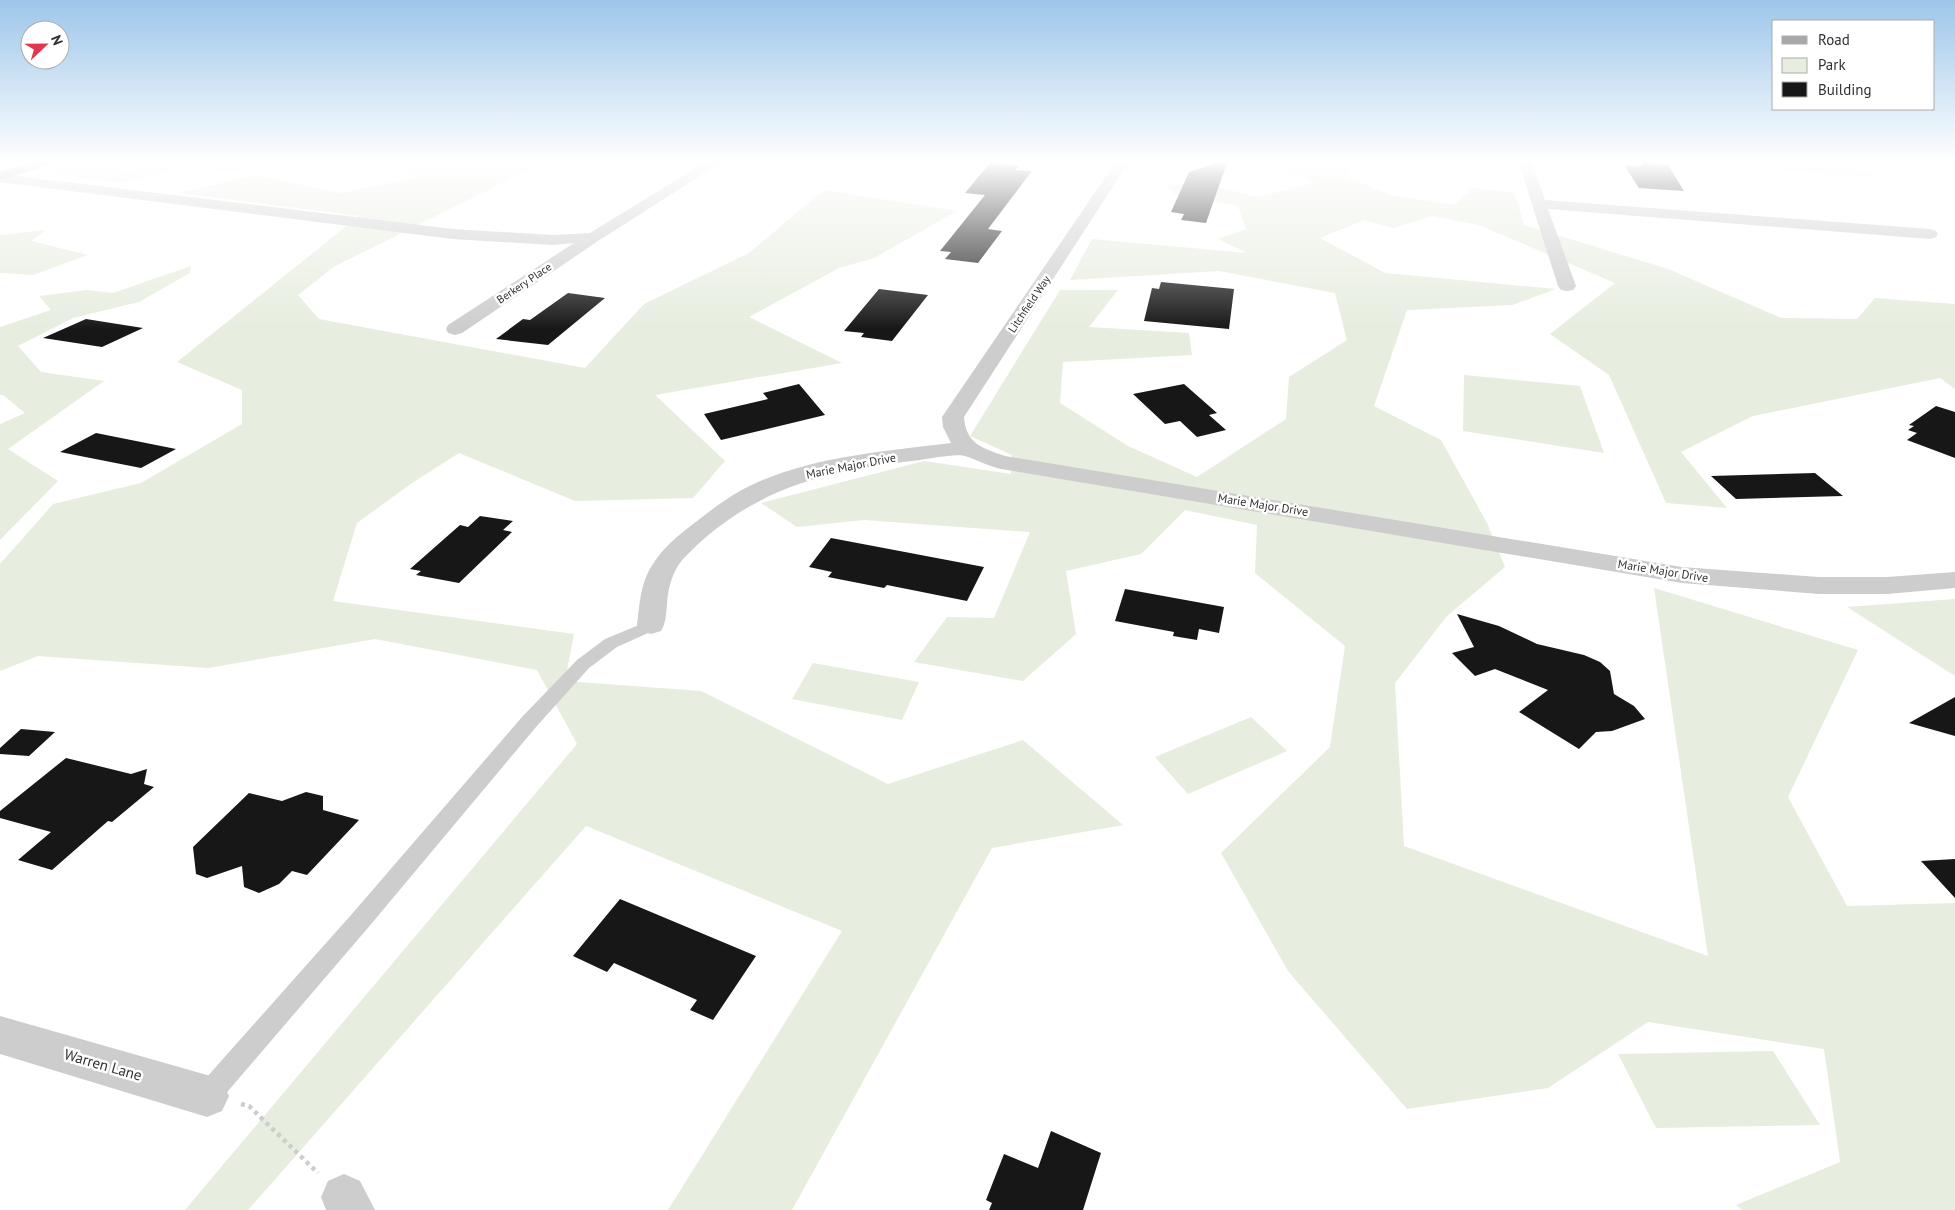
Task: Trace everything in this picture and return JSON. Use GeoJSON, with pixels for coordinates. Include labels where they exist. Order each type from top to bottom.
{"type":"FeatureCollection","features":[{"type":"Feature","properties":{"kind":"street","name":"Berkery Place"},"geometry":{"type":"LineString","coordinates":[[313,216],[452,234],[553,240],[594,237]]}},
{"type":"Feature","properties":{"kind":"street","name":"Berkery Place"},"geometry":{"type":"LineString","coordinates":[[455,329],[627,216]]}},
{"type":"Feature","properties":{"kind":"street","name":"Litchfield Way"},"geometry":{"type":"LineString","coordinates":[[968,448],[957,438],[953,428],[953,417],[1086,216]]}},
{"type":"Feature","properties":{"kind":"street"},"geometry":{"type":"LineString","coordinates":[[1543,216],[1567,286]]}},
{"type":"Feature","properties":{"kind":"street"},"geometry":{"type":"LineString","coordinates":[[1701,216],[1930,234]]}},
{"type":"Feature","properties":{"kind":"street","name":"Marie Major Drive"},"geometry":{"type":"LineString","coordinates":[[651,625],[654,591],[661,571],[679,548],[738,502],[776,483],[813,472],[856,463],[968,448],[982,456],[1001,462],[1682,575],[1815,587],[1888,586],[1955,580]]}},
{"type":"Feature","properties":{"kind":"street","name":"Warren Lane"},"geometry":{"type":"LineString","coordinates":[[0,1035],[207,1096]]}},
{"type":"Feature","properties":{"kind":"lane"},"geometry":{"type":"LineString","coordinates":[[207,1096],[359,922],[529,722],[583,664],[611,643],[651,625]]}},
{"type":"Feature","properties":{"kind":"path"},"geometry":{"type":"LineString","coordinates":[[207,1096],[249,1106],[348,1204]]}},
{"type":"Feature","properties":{"kind":"green space"},"geometry":{"type":"Polygon","coordinates":[[[358,216],[435,216],[335,266],[298,295],[319,319],[585,368],[644,304],[749,253],[792,216],[947,216],[874,258],[839,268],[749,317],[842,363],[655,395],[725,461],[693,498],[575,501],[459,453],[412,483],[357,523],[333,601],[574,634],[565,681],[701,691],[888,784],[1023,740],[1123,825],[992,848],[792,1210],[668,1210],[842,931],[586,826],[248,1210],[185,1210],[577,744],[537,670],[375,639],[208,668],[38,656],[0,671],[0,564],[53,504],[141,483],[242,424],[242,390],[177,362],[358,216]]]}},
{"type":"Feature","properties":{"kind":"green space"},"geometry":{"type":"Polygon","coordinates":[[[1242,216],[1430,216],[1393,228],[1364,220],[1320,238],[1385,273],[1556,289],[1512,305],[1407,310],[1374,406],[1441,440],[1487,523],[1505,567],[1447,616],[1395,683],[1404,846],[1708,956],[1654,588],[1858,650],[1788,797],[1847,906],[1955,903],[1955,1210],[1742,1210],[1736,1205],[1840,1162],[1824,1049],[1648,1022],[1548,1088],[1407,1109],[1288,971],[1221,853],[1330,747],[1345,646],[1255,573],[1257,525],[1185,510],[1141,554],[1066,571],[1076,634],[1023,681],[914,662],[947,617],[994,618],[1030,532],[864,520],[797,527],[761,503],[924,461],[1011,474],[1012,455],[970,436],[1060,290],[1118,290],[1089,327],[1189,333],[1192,355],[1063,362],[1060,403],[1128,446],[1197,477],[1286,419],[1289,377],[1347,340],[1335,293],[1219,271],[1070,280],[1092,239],[1247,253],[1218,239],[1246,229],[1242,216]]]}},
{"type":"Feature","properties":{"kind":"green space"},"geometry":{"type":"Polygon","coordinates":[[[1434,216],[1522,216],[1524,225],[1668,269],[1781,318],[1857,319],[1875,298],[1955,304],[1955,389],[1940,378],[1753,416],[1681,452],[1727,508],[1666,503],[1609,375],[1550,334],[1615,283],[1479,225],[1434,216]]]}},
{"type":"Feature","properties":{"kind":"green space"},"geometry":{"type":"Polygon","coordinates":[[[46,230],[31,241],[88,255],[33,275],[0,273],[0,235],[46,230]]]}},
{"type":"Feature","properties":{"kind":"green space"},"geometry":{"type":"Polygon","coordinates":[[[191,266],[190,273],[139,302],[73,318],[18,346],[41,372],[104,381],[8,449],[58,481],[0,540],[0,424],[25,413],[3,395],[0,395],[0,327],[51,310],[39,296],[86,290],[113,293],[191,266]]]}},
{"type":"Feature","properties":{"kind":"green space"},"geometry":{"type":"Polygon","coordinates":[[[1464,375],[1580,386],[1604,453],[1463,431],[1464,375]]]}},
{"type":"Feature","properties":{"kind":"green space"},"geometry":{"type":"Polygon","coordinates":[[[1955,599],[1955,676],[1847,607],[1955,599]]]}},
{"type":"Feature","properties":{"kind":"green space"},"geometry":{"type":"Polygon","coordinates":[[[813,663],[919,682],[902,720],[792,699],[813,663]]]}},
{"type":"Feature","properties":{"kind":"green space"},"geometry":{"type":"Polygon","coordinates":[[[1251,717],[1287,751],[1188,794],[1155,757],[1251,717]]]}},
{"type":"Feature","properties":{"kind":"green space"},"geometry":{"type":"Polygon","coordinates":[[[1773,1051],[1820,1125],[1656,1128],[1618,1054],[1773,1051]]]}},
{"type":"Feature","properties":{"kind":"building"},"geometry":{"type":"Polygon","coordinates":[[[968,216],[998,216],[988,229],[1002,231],[978,263],[945,259],[951,252],[940,251],[968,216]]]}},
{"type":"Feature","properties":{"kind":"building"},"geometry":{"type":"Polygon","coordinates":[[[1183,216],[1208,216],[1206,223],[1181,220],[1183,216]]]}},
{"type":"Feature","properties":{"kind":"building"},"geometry":{"type":"Polygon","coordinates":[[[1161,282],[1234,289],[1229,329],[1144,321],[1152,288],[1159,289],[1161,282]]]}},
{"type":"Feature","properties":{"kind":"building"},"geometry":{"type":"Polygon","coordinates":[[[879,289],[928,295],[892,341],[861,337],[864,333],[844,331],[879,289]]]}},
{"type":"Feature","properties":{"kind":"building"},"geometry":{"type":"Polygon","coordinates":[[[568,293],[605,298],[548,345],[496,339],[523,319],[530,320],[568,293]]]}},
{"type":"Feature","properties":{"kind":"building"},"geometry":{"type":"Polygon","coordinates":[[[86,319],[143,328],[102,347],[43,338],[86,319]]]}},
{"type":"Feature","properties":{"kind":"building"},"geometry":{"type":"Polygon","coordinates":[[[799,384],[825,415],[721,440],[704,414],[768,399],[763,393],[799,384]]]}},
{"type":"Feature","properties":{"kind":"building"},"geometry":{"type":"Polygon","coordinates":[[[1184,384],[1217,413],[1209,415],[1226,430],[1197,437],[1180,421],[1165,424],[1133,394],[1184,384]]]}},
{"type":"Feature","properties":{"kind":"building"},"geometry":{"type":"Polygon","coordinates":[[[1936,406],[1955,412],[1955,458],[1907,440],[1917,433],[1908,430],[1914,426],[1909,425],[1936,406]]]}},
{"type":"Feature","properties":{"kind":"building"},"geometry":{"type":"Polygon","coordinates":[[[96,433],[176,449],[141,468],[60,452],[96,433]]]}},
{"type":"Feature","properties":{"kind":"building"},"geometry":{"type":"Polygon","coordinates":[[[1815,473],[1843,496],[1736,499],[1711,476],[1815,473]]]}},
{"type":"Feature","properties":{"kind":"building"},"geometry":{"type":"Polygon","coordinates":[[[480,516],[513,521],[503,530],[512,532],[459,583],[416,575],[421,571],[410,569],[460,525],[468,527],[480,516]]]}},
{"type":"Feature","properties":{"kind":"building"},"geometry":{"type":"Polygon","coordinates":[[[831,538],[984,567],[967,601],[887,585],[884,588],[828,577],[832,572],[809,567],[831,538]]]}},
{"type":"Feature","properties":{"kind":"building"},"geometry":{"type":"Polygon","coordinates":[[[1125,589],[1224,607],[1219,633],[1199,629],[1197,640],[1173,636],[1174,632],[1115,621],[1125,589]]]}},
{"type":"Feature","properties":{"kind":"building"},"geometry":{"type":"Polygon","coordinates":[[[1457,614],[1499,626],[1537,644],[1584,655],[1600,662],[1610,671],[1614,694],[1634,706],[1645,719],[1612,731],[1596,732],[1579,749],[1519,712],[1548,690],[1495,669],[1475,676],[1452,653],[1474,647],[1457,614]]]}},
{"type":"Feature","properties":{"kind":"building"},"geometry":{"type":"Polygon","coordinates":[[[1955,697],[1955,736],[1909,723],[1955,697]]]}},
{"type":"Feature","properties":{"kind":"building"},"geometry":{"type":"Polygon","coordinates":[[[21,729],[55,732],[29,756],[0,754],[0,748],[21,729]]]}},
{"type":"Feature","properties":{"kind":"building"},"geometry":{"type":"Polygon","coordinates":[[[66,758],[131,774],[147,769],[144,784],[154,787],[112,822],[108,821],[52,870],[18,860],[51,832],[0,818],[0,811],[66,758]]]}},
{"type":"Feature","properties":{"kind":"building"},"geometry":{"type":"Polygon","coordinates":[[[306,792],[323,796],[323,810],[359,820],[307,875],[292,871],[279,884],[259,893],[244,887],[242,866],[207,878],[196,874],[193,847],[249,793],[282,801],[306,792]]]}},
{"type":"Feature","properties":{"kind":"building"},"geometry":{"type":"Polygon","coordinates":[[[1955,859],[1955,898],[1921,861],[1955,859]]]}},
{"type":"Feature","properties":{"kind":"building"},"geometry":{"type":"Polygon","coordinates":[[[620,899],[756,956],[713,1020],[690,1010],[697,1000],[614,963],[607,972],[573,956],[620,899]]]}},
{"type":"Feature","properties":{"kind":"building"},"geometry":{"type":"Polygon","coordinates":[[[1051,1131],[1101,1153],[1083,1210],[989,1210],[992,1203],[986,1200],[1004,1154],[1038,1168],[1051,1131]]]}}]}
